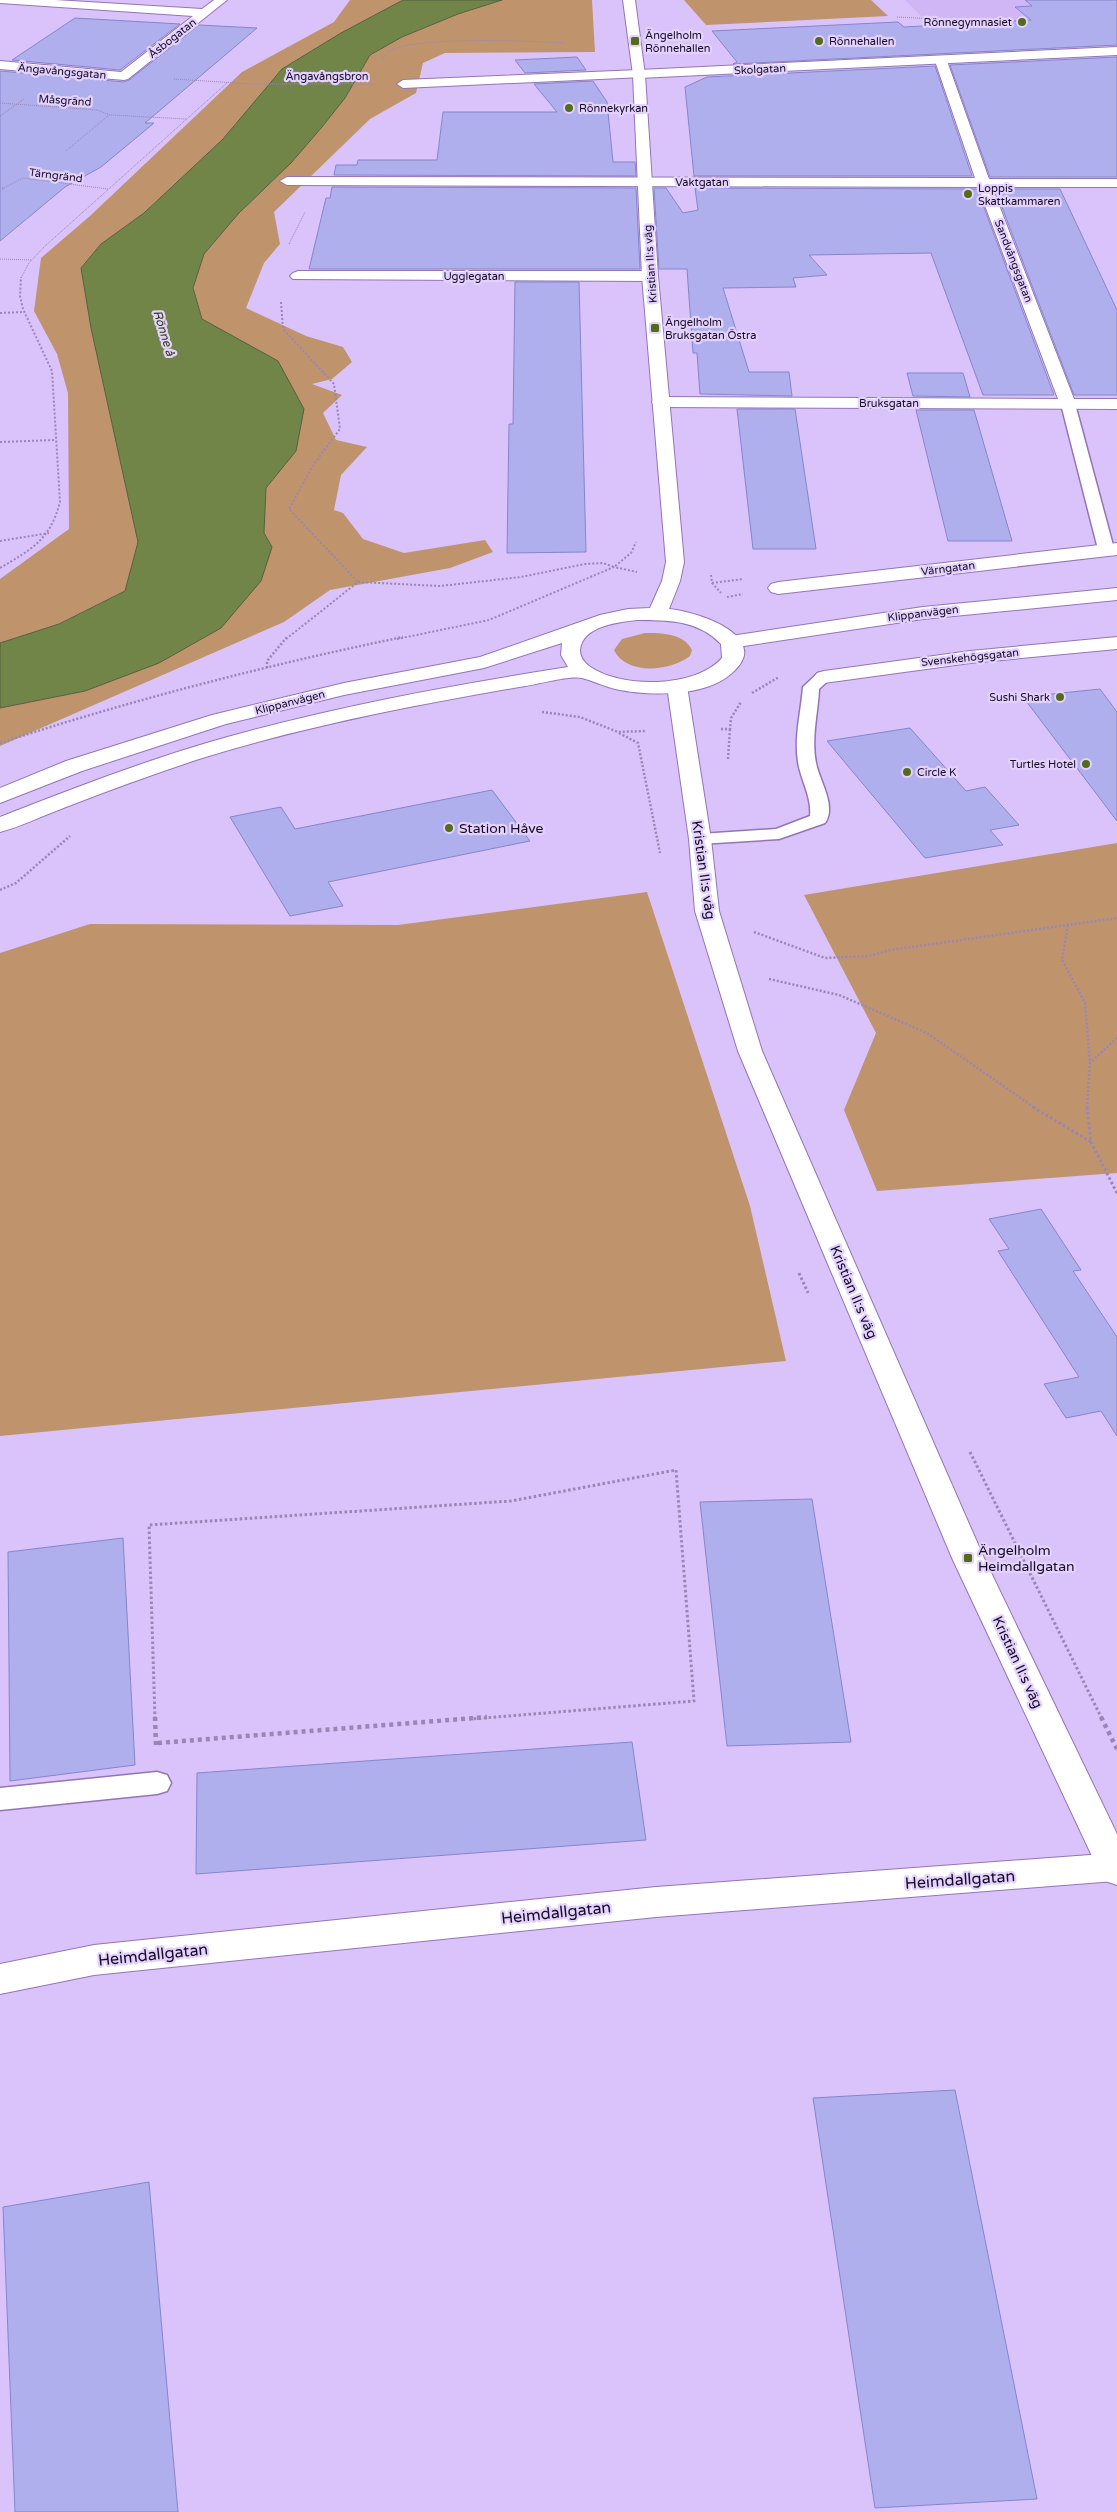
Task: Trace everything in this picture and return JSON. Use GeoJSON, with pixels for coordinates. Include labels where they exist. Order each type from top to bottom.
{"type":"FeatureCollection","features":[{"type":"Feature","properties":{"kind":"street"},"geometry":{"type":"LineString","coordinates":[[0,0],[205,13]]}},
{"type":"Feature","properties":{"kind":"street","name":"Åsbogatan"},"geometry":{"type":"LineString","coordinates":[[124,76],[221,0]]}},
{"type":"Feature","properties":{"kind":"street","name":"Kristian II:s väg"},"geometry":{"type":"LineString","coordinates":[[629,0],[639,74],[650,276],[675,562],[671,581],[657,614]]}},
{"type":"Feature","properties":{"kind":"street","name":"Skolgatan"},"geometry":{"type":"LineString","coordinates":[[403,84],[1117,51]]}},
{"type":"Feature","properties":{"kind":"street","name":"Sandvångsgatan"},"geometry":{"type":"LineString","coordinates":[[941,60],[984,183],[1068,404]]}},
{"type":"Feature","properties":{"kind":"street","name":"Ängavångsgatan"},"geometry":{"type":"LineString","coordinates":[[0,65],[124,76]]}},
{"type":"Feature","properties":{"kind":"street","name":"Vaktgatan"},"geometry":{"type":"LineString","coordinates":[[287,181],[1117,183]]}},
{"type":"Feature","properties":{"kind":"street","name":"Ugglegatan"},"geometry":{"type":"LineString","coordinates":[[298,276],[650,276]]}},
{"type":"Feature","properties":{"kind":"street","name":"Bruksgatan"},"geometry":{"type":"LineString","coordinates":[[660,402],[1117,404]]}},
{"type":"Feature","properties":{"kind":"street","name":"Värngatan"},"geometry":{"type":"LineString","coordinates":[[778,588],[1111,549]]}},
{"type":"Feature","properties":{"kind":"street","name":"Klippanvägen"},"geometry":{"type":"LineString","coordinates":[[0,796],[74,766],[219,719],[344,689],[484,662],[617,616],[657,614],[695,620],[723,633],[731,642],[802,628],[995,604],[1117,594]]}},
{"type":"Feature","properties":{"kind":"street","name":"Klippanvägen"},"geometry":{"type":"LineString","coordinates":[[584,671],[574,663],[570,654],[570,644],[576,635],[586,628]]}},
{"type":"Feature","properties":{"kind":"street"},"geometry":{"type":"LineString","coordinates":[[584,671],[598,678],[622,685],[656,688],[696,683],[724,669],[732,660],[734,651],[731,642]]}},
{"type":"Feature","properties":{"kind":"street","name":"Svenskehögsgatan"},"geometry":{"type":"LineString","coordinates":[[824,677],[892,665],[1117,643]]}},
{"type":"Feature","properties":{"kind":"street","name":"Klippanvägen"},"geometry":{"type":"LineString","coordinates":[[0,825],[71,796],[218,747],[354,714],[503,684],[584,671]]}},
{"type":"Feature","properties":{"kind":"street","name":"Kristian II:s väg"},"geometry":{"type":"LineString","coordinates":[[677,686],[700,839],[707,911],[750,1051],[968,1558],[1116,1869]]}},
{"type":"Feature","properties":{"kind":"street","name":"Heimdallgatan"},"geometry":{"type":"LineString","coordinates":[[0,1979],[94,1960],[656,1902],[1116,1869]]}},
{"type":"Feature","properties":{"kind":"lane"},"geometry":{"type":"LineString","coordinates":[[1068,404],[1111,549]]}},
{"type":"Feature","properties":{"kind":"lane"},"geometry":{"type":"LineString","coordinates":[[700,839],[779,834],[819,819],[818,795],[808,772],[806,752],[811,687],[824,677]]}},
{"type":"Feature","properties":{"kind":"lane"},"geometry":{"type":"LineString","coordinates":[[0,1799],[157,1783]]}},
{"type":"Feature","properties":{"kind":"path"},"geometry":{"type":"LineString","coordinates":[[897,18],[954,20]]}},
{"type":"Feature","properties":{"kind":"path","name":"Ängavångsbron"},"geometry":{"type":"LineString","coordinates":[[124,76],[252,84],[403,84]]}},
{"type":"Feature","properties":{"kind":"path"},"geometry":{"type":"LineString","coordinates":[[0,568],[34,547],[50,533],[57,518],[60,502],[52,371],[49,360],[24,312],[20,300],[21,275],[32,260],[228,82]]}},
{"type":"Feature","properties":{"kind":"path","name":"Måsgränd"},"geometry":{"type":"LineString","coordinates":[[0,103],[97,110],[110,115],[187,120]]}},
{"type":"Feature","properties":{"kind":"path","name":"Måsgränd"},"geometry":{"type":"LineString","coordinates":[[66,151],[110,115]]}},
{"type":"Feature","properties":{"kind":"path","name":"Tärngränd"},"geometry":{"type":"LineString","coordinates":[[0,192],[23,178],[109,189]]}},
{"type":"Feature","properties":{"kind":"path"},"geometry":{"type":"LineString","coordinates":[[287,250],[315,190],[351,182]]}},
{"type":"Feature","properties":{"kind":"path"},"geometry":{"type":"LineString","coordinates":[[0,259],[32,260]]}},
{"type":"Feature","properties":{"kind":"path"},"geometry":{"type":"LineString","coordinates":[[280,297],[283,329],[334,384],[340,429],[314,464],[289,509],[358,582]]}},
{"type":"Feature","properties":{"kind":"path"},"geometry":{"type":"LineString","coordinates":[[0,313],[24,312]]}},
{"type":"Feature","properties":{"kind":"path"},"geometry":{"type":"LineString","coordinates":[[0,442],[56,440]]}},
{"type":"Feature","properties":{"kind":"path"},"geometry":{"type":"LineString","coordinates":[[0,541],[50,533]]}},
{"type":"Feature","properties":{"kind":"path"},"geometry":{"type":"LineString","coordinates":[[267,668],[267,662],[292,632],[358,582],[440,586],[521,577],[586,564],[603,563],[671,581],[712,583]]}},
{"type":"Feature","properties":{"kind":"path"},"geometry":{"type":"LineString","coordinates":[[0,743],[73,719],[177,690],[267,668],[489,620],[614,567]]}},
{"type":"Feature","properties":{"kind":"path"},"geometry":{"type":"LineString","coordinates":[[727,764],[730,729]]}},
{"type":"Feature","properties":{"kind":"path"},"geometry":{"type":"LineString","coordinates":[[0,890],[16,883],[74,833]]}},
{"type":"Feature","properties":{"kind":"path"},"geometry":{"type":"LineString","coordinates":[[754,932],[825,958],[869,956],[890,950],[1117,918]]}},
{"type":"Feature","properties":{"kind":"path"},"geometry":{"type":"LineString","coordinates":[[751,923],[756,941]]}},
{"type":"Feature","properties":{"kind":"path"},"geometry":{"type":"LineString","coordinates":[[1068,925],[1062,960],[1085,1003],[1090,1062],[1087,1104],[1091,1142],[1117,1193]]}},
{"type":"Feature","properties":{"kind":"path"},"geometry":{"type":"LineString","coordinates":[[763,978],[839,995],[927,1033],[1012,1094],[1091,1142]]}},
{"type":"Feature","properties":{"kind":"path"},"geometry":{"type":"LineString","coordinates":[[1090,1062],[1117,1038]]}},
{"type":"Feature","properties":{"kind":"path"},"geometry":{"type":"LineString","coordinates":[[967,1446],[1117,1749]]}},
{"type":"Feature","properties":{"kind":"path"},"geometry":{"type":"LineString","coordinates":[[156,1744],[694,1701],[676,1470],[511,1501],[149,1525],[157,1783]]}},
{"type":"Feature","properties":{"kind":"shaded area"},"geometry":{"type":"Polygon","coordinates":[[[350,0],[403,0],[341,33],[282,69],[223,139],[144,213],[101,244],[81,268],[91,328],[138,542],[125,591],[59,624],[0,643],[0,579],[69,529],[68,393],[57,354],[34,311],[41,258],[90,216],[242,72],[334,22],[350,0]]]}},
{"type":"Feature","properties":{"kind":"shaded area"},"geometry":{"type":"Polygon","coordinates":[[[502,0],[592,0],[595,52],[445,53],[423,63],[416,93],[370,119],[274,212],[280,244],[264,263],[246,308],[306,336],[343,347],[352,362],[332,379],[312,384],[342,395],[323,413],[336,440],[367,447],[341,475],[334,510],[343,513],[363,539],[404,553],[485,540],[493,552],[450,568],[330,590],[284,622],[0,746],[0,708],[85,691],[272,547],[264,533],[266,488],[296,451],[202,319],[193,288],[204,254],[239,213],[291,163],[322,127],[345,98],[370,55],[402,37],[458,14],[502,0]]]}},
{"type":"Feature","properties":{"kind":"shaded area"},"geometry":{"type":"Polygon","coordinates":[[[684,0],[871,0],[888,16],[706,25],[684,0]]]}},
{"type":"Feature","properties":{"kind":"shaded area","name":"Rönnegymnasiet"},"geometry":{"type":"Polygon","coordinates":[[[905,0],[1117,0],[956,51],[905,0]]]}},
{"type":"Feature","properties":{"kind":"shaded area"},"geometry":{"type":"Polygon","coordinates":[[[645,633],[672,635],[684,640],[692,650],[690,656],[672,665],[661,668],[649,668],[628,664],[614,650],[622,639],[645,633]]]}},
{"type":"Feature","properties":{"kind":"shaded area"},"geometry":{"type":"Polygon","coordinates":[[[1117,843],[1117,1173],[877,1191],[844,1110],[876,1033],[804,895],[1117,843]]]}},
{"type":"Feature","properties":{"kind":"shaded area"},"geometry":{"type":"Polygon","coordinates":[[[647,892],[750,1206],[786,1361],[0,1436],[0,953],[90,924],[398,925],[647,892]]]}},
{"type":"Feature","properties":{"kind":"water","name":"Rönne å"},"geometry":{"type":"Polygon","coordinates":[[[403,0],[502,0],[458,14],[402,37],[370,55],[345,98],[322,127],[291,163],[239,213],[204,254],[193,288],[202,319],[278,361],[304,409],[296,451],[266,488],[264,533],[272,547],[261,581],[221,628],[159,663],[85,691],[0,708],[0,643],[59,624],[125,591],[138,542],[91,328],[81,268],[101,244],[144,213],[223,139],[282,69],[341,33],[403,0]]]}},
{"type":"Feature","properties":{"kind":"building"},"geometry":{"type":"Polygon","coordinates":[[[1025,0],[1117,0],[1117,45],[733,64],[737,62],[712,31],[898,22],[904,27],[1031,20],[1015,7],[1032,6],[1025,0]]]}},
{"type":"Feature","properties":{"kind":"building"},"geometry":{"type":"Polygon","coordinates":[[[75,18],[180,24],[120,70],[12,60],[75,18]]]}},
{"type":"Feature","properties":{"kind":"building"},"geometry":{"type":"Polygon","coordinates":[[[199,25],[257,28],[145,123],[154,123],[101,167],[65,187],[0,241],[0,71],[124,82],[199,25]]]}},
{"type":"Feature","properties":{"kind":"building"},"geometry":{"type":"Polygon","coordinates":[[[577,57],[586,70],[525,73],[515,60],[577,57]]]}},
{"type":"Feature","properties":{"kind":"building"},"geometry":{"type":"Polygon","coordinates":[[[1117,57],[1117,177],[990,177],[950,65],[1117,57]]]}},
{"type":"Feature","properties":{"kind":"building"},"geometry":{"type":"Polygon","coordinates":[[[935,66],[972,176],[694,176],[685,87],[707,77],[935,66]]]}},
{"type":"Feature","properties":{"kind":"building"},"geometry":{"type":"Polygon","coordinates":[[[593,81],[607,102],[613,162],[635,162],[636,176],[334,175],[336,165],[357,165],[358,160],[437,160],[443,112],[557,112],[534,84],[593,81]]]}},
{"type":"Feature","properties":{"kind":"building"},"geometry":{"type":"Polygon","coordinates":[[[332,187],[636,188],[640,269],[309,269],[326,198],[330,198],[332,187]]]}},
{"type":"Feature","properties":{"kind":"building"},"geometry":{"type":"Polygon","coordinates":[[[654,188],[666,188],[683,213],[698,210],[695,188],[977,189],[1054,395],[983,395],[931,253],[809,255],[827,275],[793,278],[796,287],[723,288],[749,372],[789,372],[792,396],[700,394],[697,353],[693,353],[687,269],[659,269],[654,188]]]}},
{"type":"Feature","properties":{"kind":"building"},"geometry":{"type":"Polygon","coordinates":[[[995,189],[1060,189],[1117,310],[1117,395],[1074,395],[995,189]]]}},
{"type":"Feature","properties":{"kind":"building"},"geometry":{"type":"Polygon","coordinates":[[[515,282],[579,282],[586,552],[507,553],[509,424],[513,424],[515,282]]]}},
{"type":"Feature","properties":{"kind":"building"},"geometry":{"type":"Polygon","coordinates":[[[907,373],[963,373],[970,397],[913,396],[907,373]]]}},
{"type":"Feature","properties":{"kind":"building"},"geometry":{"type":"Polygon","coordinates":[[[737,409],[795,409],[816,549],[753,549],[737,409]]]}},
{"type":"Feature","properties":{"kind":"building"},"geometry":{"type":"Polygon","coordinates":[[[916,410],[974,410],[1012,541],[948,541],[916,410]]]}},
{"type":"Feature","properties":{"kind":"building"},"geometry":{"type":"Polygon","coordinates":[[[1100,689],[1117,712],[1117,821],[1023,697],[1100,689]]]}},
{"type":"Feature","properties":{"kind":"building"},"geometry":{"type":"Polygon","coordinates":[[[910,728],[966,791],[985,787],[1019,825],[990,830],[1003,845],[925,858],[827,741],[910,728]]]}},
{"type":"Feature","properties":{"kind":"building"},"geometry":{"type":"Polygon","coordinates":[[[492,790],[530,841],[328,882],[343,906],[290,916],[230,817],[281,807],[295,829],[492,790]]]}},
{"type":"Feature","properties":{"kind":"building"},"geometry":{"type":"Polygon","coordinates":[[[1041,1209],[1081,1270],[1073,1271],[1117,1337],[1117,1436],[1101,1411],[1066,1418],[1044,1384],[1079,1377],[998,1251],[1009,1249],[989,1219],[1041,1209]]]}},
{"type":"Feature","properties":{"kind":"building"},"geometry":{"type":"Polygon","coordinates":[[[812,1499],[851,1742],[727,1746],[700,1502],[812,1499]]]}},
{"type":"Feature","properties":{"kind":"building"},"geometry":{"type":"Polygon","coordinates":[[[123,1538],[135,1765],[10,1781],[8,1552],[123,1538]]]}},
{"type":"Feature","properties":{"kind":"building"},"geometry":{"type":"Polygon","coordinates":[[[632,1742],[646,1840],[196,1874],[197,1773],[632,1742]]]}},
{"type":"Feature","properties":{"kind":"building"},"geometry":{"type":"Polygon","coordinates":[[[955,2090],[1037,2499],[875,2508],[813,2098],[955,2090]]]}},
{"type":"Feature","properties":{"kind":"building"},"geometry":{"type":"Polygon","coordinates":[[[149,2182],[178,2512],[15,2512],[3,2207],[149,2182]]]}},
{"type":"Feature","properties":{"kind":"place","name":"Rönnegymnasiet"},"geometry":{"type":"Point","coordinates":[1022,22]}},
{"type":"Feature","properties":{"kind":"place","name":"Ängelholm Rönnehallen"},"geometry":{"type":"Point","coordinates":[635,41]}},
{"type":"Feature","properties":{"kind":"place","name":"Rönnehallen"},"geometry":{"type":"Point","coordinates":[819,41]}},
{"type":"Feature","properties":{"kind":"place","name":"Rönnekyrkan"},"geometry":{"type":"Point","coordinates":[569,108]}},
{"type":"Feature","properties":{"kind":"place","name":"Loppis Skattkammaren"},"geometry":{"type":"Point","coordinates":[968,194]}},
{"type":"Feature","properties":{"kind":"place","name":"Ängelholm Bruksgatan Östra"},"geometry":{"type":"Point","coordinates":[655,328]}},
{"type":"Feature","properties":{"kind":"place","name":"Sushi Shark"},"geometry":{"type":"Point","coordinates":[1060,697]}},
{"type":"Feature","properties":{"kind":"place","name":"Turtles Hotel"},"geometry":{"type":"Point","coordinates":[1086,764]}},
{"type":"Feature","properties":{"kind":"place","name":"Circle K"},"geometry":{"type":"Point","coordinates":[907,772]}},
{"type":"Feature","properties":{"kind":"place","name":"Station Håve"},"geometry":{"type":"Point","coordinates":[449,828]}},
{"type":"Feature","properties":{"kind":"place","name":"Ängelholm Heimdallgatan"},"geometry":{"type":"Point","coordinates":[968,1558]}}]}
